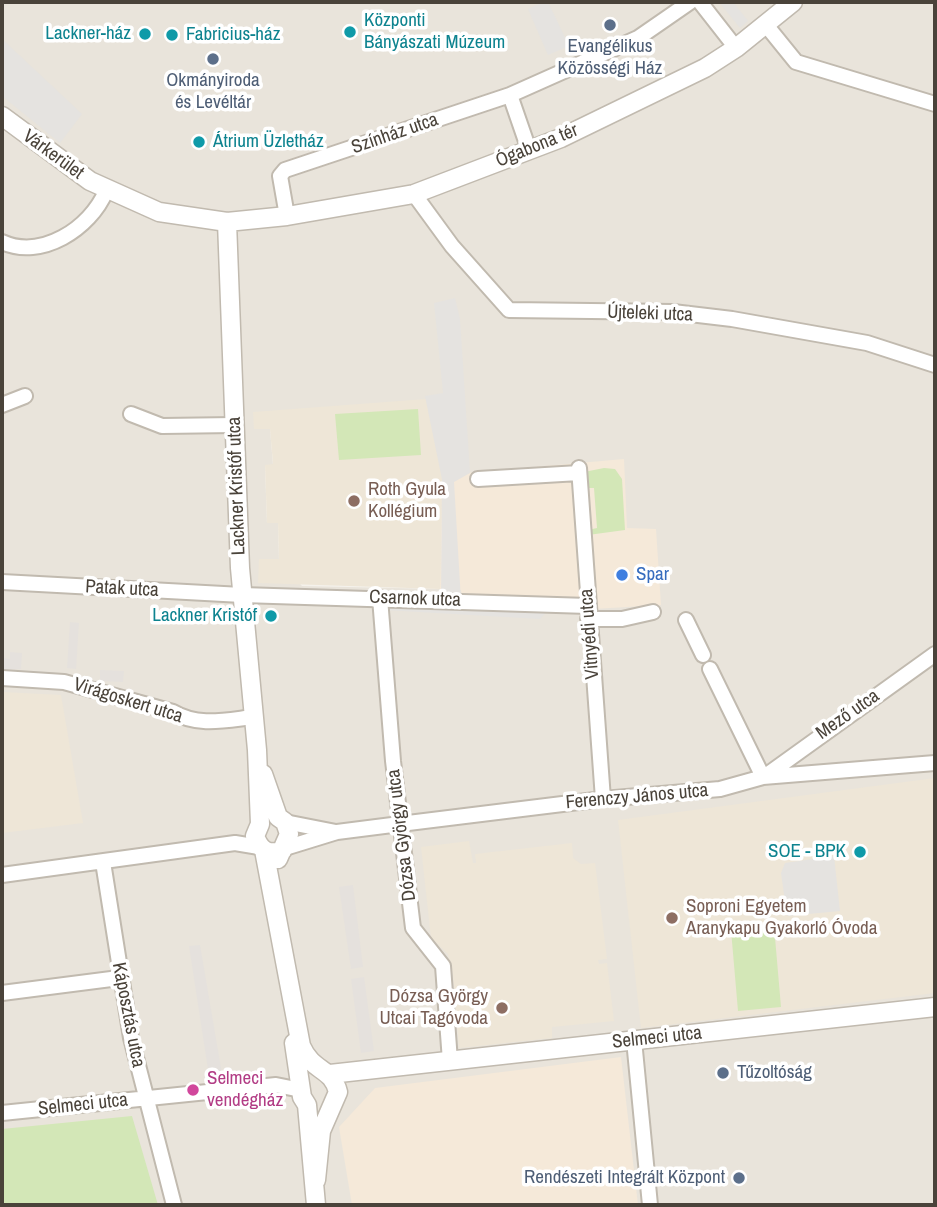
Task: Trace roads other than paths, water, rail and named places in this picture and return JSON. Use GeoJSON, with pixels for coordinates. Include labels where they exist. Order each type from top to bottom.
{"type":"FeatureCollection","features":[{"type":"Feature","properties":{"kind":"street","name":"Színház utca"},"geometry":{"type":"LineString","coordinates":[[288,216],[281,174],[510,95],[638,38],[690,2]]}},
{"type":"Feature","properties":{"kind":"street"},"geometry":{"type":"LineString","coordinates":[[700,2],[736,48]]}},
{"type":"Feature","properties":{"kind":"street","name":"Ógabona tér"},"geometry":{"type":"LineString","coordinates":[[106,191],[159,212],[227,222],[288,216],[414,194],[529,150],[664,90],[736,48],[793,2]]}},
{"type":"Feature","properties":{"kind":"street"},"geometry":{"type":"LineString","coordinates":[[766,25],[796,62],[935,104]]}},
{"type":"Feature","properties":{"kind":"street"},"geometry":{"type":"LineString","coordinates":[[510,95],[529,150]]}},
{"type":"Feature","properties":{"kind":"street","name":"Várkerület"},"geometry":{"type":"LineString","coordinates":[[2,117],[59,161],[106,191]]}},
{"type":"Feature","properties":{"kind":"street"},"geometry":{"type":"LineString","coordinates":[[2,242],[27,248],[55,242],[86,219],[106,191]]}},
{"type":"Feature","properties":{"kind":"street","name":"Újteleki utca"},"geometry":{"type":"LineString","coordinates":[[414,194],[479,279],[504,307],[514,311],[673,312],[732,319],[867,343],[935,365]]}},
{"type":"Feature","properties":{"kind":"street","name":"Lackner Kristóf utca"},"geometry":{"type":"LineString","coordinates":[[227,222],[242,595],[257,750],[274,875],[276,910],[292,1012],[313,1082]]}},
{"type":"Feature","properties":{"kind":"street"},"geometry":{"type":"LineString","coordinates":[[2,405],[25,396]]}},
{"type":"Feature","properties":{"kind":"street"},"geometry":{"type":"LineString","coordinates":[[131,414],[162,426],[235,425]]}},
{"type":"Feature","properties":{"kind":"street","name":"Vitnyédi utca"},"geometry":{"type":"LineString","coordinates":[[478,478],[579,470],[603,799]]}},
{"type":"Feature","properties":{"kind":"street","name":"Patak utca"},"geometry":{"type":"LineString","coordinates":[[2,582],[242,595]]}},
{"type":"Feature","properties":{"kind":"street","name":"Csarnok utca"},"geometry":{"type":"LineString","coordinates":[[242,595],[380,598],[588,612],[622,619],[653,612]]}},
{"type":"Feature","properties":{"kind":"street","name":"Dózsa György utca"},"geometry":{"type":"LineString","coordinates":[[380,598],[400,824],[413,928],[443,966],[450,1061]]}},
{"type":"Feature","properties":{"kind":"street"},"geometry":{"type":"LineString","coordinates":[[686,620],[763,778]]}},
{"type":"Feature","properties":{"kind":"street","name":"Mező utca"},"geometry":{"type":"LineString","coordinates":[[763,778],[935,654]]}},
{"type":"Feature","properties":{"kind":"street","name":"Virágoskert utca"},"geometry":{"type":"LineString","coordinates":[[2,678],[64,682],[173,712],[186,720],[202,722],[254,717]]}},
{"type":"Feature","properties":{"kind":"street","name":"Lackner Kristóf utca"},"geometry":{"type":"LineString","coordinates":[[257,750],[281,820],[289,834],[268,842]]}},
{"type":"Feature","properties":{"kind":"street","name":"Ferenczy János utca"},"geometry":{"type":"LineString","coordinates":[[2,875],[235,843],[268,842],[603,799],[720,789],[763,778],[935,763]]}},
{"type":"Feature","properties":{"kind":"street"},"geometry":{"type":"LineString","coordinates":[[268,842],[265,818],[281,820]]}},
{"type":"Feature","properties":{"kind":"street","name":"Ferenczy János utca"},"geometry":{"type":"LineString","coordinates":[[281,820],[337,832]]}},
{"type":"Feature","properties":{"kind":"street","name":"Káposztás utca"},"geometry":{"type":"LineString","coordinates":[[103,862],[119,978],[145,1098],[174,1205]]}},
{"type":"Feature","properties":{"kind":"street"},"geometry":{"type":"LineString","coordinates":[[2,993],[119,978]]}},
{"type":"Feature","properties":{"kind":"street","name":"Selmeci utca"},"geometry":{"type":"LineString","coordinates":[[2,1113],[313,1082],[380,1069],[935,1007]]}},
{"type":"Feature","properties":{"kind":"street","name":"Lackner Kristóf utca"},"geometry":{"type":"LineString","coordinates":[[292,1012],[305,1055],[312,1066],[316,1205]]}},
{"type":"Feature","properties":{"kind":"street"},"geometry":{"type":"LineString","coordinates":[[634,1040],[650,1205]]}},
{"type":"Feature","properties":{"kind":"street","name":"Selmeci utca"},"geometry":{"type":"LineString","coordinates":[[333,1102],[380,1069]]}},
{"type":"Feature","properties":{"kind":"street"},"geometry":{"type":"LineString","coordinates":[[313,1082],[315,1109],[333,1102]]}},
{"type":"Feature","properties":{"kind":"street","name":"Lackner Kristóf utca"},"geometry":{"type":"LineString","coordinates":[[313,1082],[337,1086],[321,1132],[316,1180]]}},
{"type":"Feature","properties":{"kind":"place","name":"Evangélikus Közösségi Ház"},"geometry":{"type":"Point","coordinates":[610,25]}},
{"type":"Feature","properties":{"kind":"place","name":"Központi Bányászati Múzeum"},"geometry":{"type":"Point","coordinates":[350,32]}},
{"type":"Feature","properties":{"kind":"place","name":"Lackner-ház"},"geometry":{"type":"Point","coordinates":[145,34]}},
{"type":"Feature","properties":{"kind":"place","name":"Fabricius-ház"},"geometry":{"type":"Point","coordinates":[172,35]}},
{"type":"Feature","properties":{"kind":"place","name":"Okmányiroda és Levéltár"},"geometry":{"type":"Point","coordinates":[213,59]}},
{"type":"Feature","properties":{"kind":"place","name":"Átrium Üzletház"},"geometry":{"type":"Point","coordinates":[199,142]}},
{"type":"Feature","properties":{"kind":"place","name":"Roth Gyula Kollégium"},"geometry":{"type":"Point","coordinates":[354,501]}},
{"type":"Feature","properties":{"kind":"place","name":"Spar"},"geometry":{"type":"Point","coordinates":[622,575]}},
{"type":"Feature","properties":{"kind":"place","name":"Lackner Kristóf"},"geometry":{"type":"Point","coordinates":[271,616]}},
{"type":"Feature","properties":{"kind":"place","name":"SOE - BPK"},"geometry":{"type":"Point","coordinates":[860,852]}},
{"type":"Feature","properties":{"kind":"place","name":"Soproni Egyetem Aranykapu Gyakorló Óvoda"},"geometry":{"type":"Point","coordinates":[672,918]}},
{"type":"Feature","properties":{"kind":"place","name":"Dózsa György Utcai Tagóvoda"},"geometry":{"type":"Point","coordinates":[502,1008]}},
{"type":"Feature","properties":{"kind":"place","name":"Tűzoltóság"},"geometry":{"type":"Point","coordinates":[723,1073]}},
{"type":"Feature","properties":{"kind":"place","name":"Selmeci vendégház"},"geometry":{"type":"Point","coordinates":[193,1090]}},
{"type":"Feature","properties":{"kind":"place","name":"Rendészeti Integrált Központ"},"geometry":{"type":"Point","coordinates":[739,1178]}}]}
